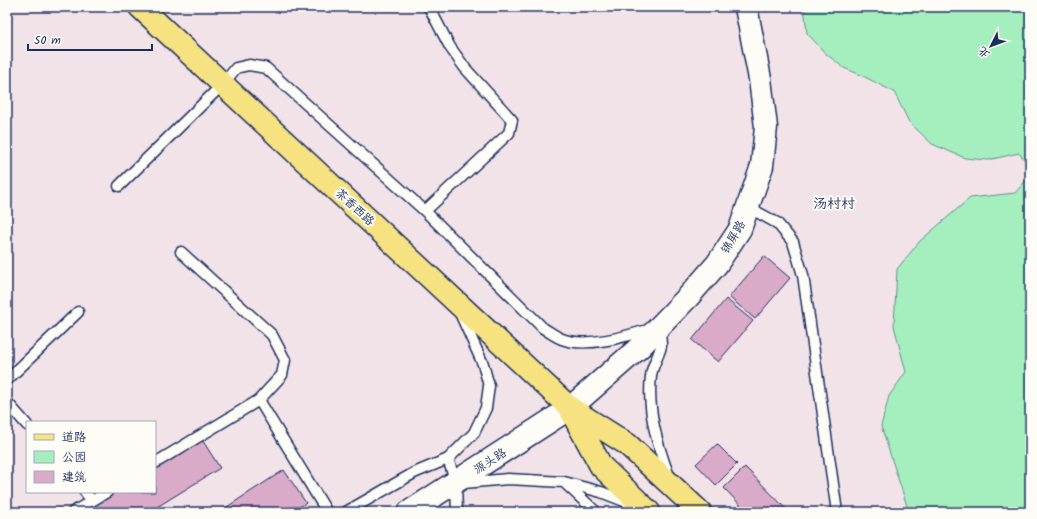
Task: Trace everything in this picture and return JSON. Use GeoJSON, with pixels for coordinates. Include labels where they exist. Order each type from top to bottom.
{"type":"FeatureCollection","features":[{"type":"Feature","properties":{"kind":"main road","name":"茶香西路"},"geometry":{"type":"LineString","coordinates":[[140,7],[570,408]]}},
{"type":"Feature","properties":{"kind":"main road"},"geometry":{"type":"LineString","coordinates":[[570,408],[627,444],[700,512]]}},
{"type":"Feature","properties":{"kind":"main road"},"geometry":{"type":"LineString","coordinates":[[570,408],[601,466],[647,510]]}},
{"type":"Feature","properties":{"kind":"street","name":"锦屏路"},"geometry":{"type":"LineString","coordinates":[[570,408],[641,346],[689,296],[716,264],[740,229],[762,166],[766,127],[760,79],[746,7]]}},
{"type":"Feature","properties":{"kind":"street","name":"源头路"},"geometry":{"type":"LineString","coordinates":[[409,512],[570,408]]}},
{"type":"Feature","properties":{"kind":"lane"},"geometry":{"type":"LineString","coordinates":[[425,211],[509,133],[512,120],[465,68],[450,47],[429,7]]}},
{"type":"Feature","properties":{"kind":"lane"},"geometry":{"type":"LineString","coordinates":[[119,186],[223,84],[236,68],[249,65],[266,68],[425,211],[543,328],[564,340],[588,342],[623,336],[659,327],[661,346],[652,373],[650,391],[652,416],[659,448],[673,487]]}},
{"type":"Feature","properties":{"kind":"lane"},"geometry":{"type":"LineString","coordinates":[[748,207],[777,223],[792,242],[803,275],[838,512]]}},
{"type":"Feature","properties":{"kind":"lane"},"geometry":{"type":"LineString","coordinates":[[156,462],[259,400],[282,375],[285,360],[272,335],[181,252]]}},
{"type":"Feature","properties":{"kind":"lane"},"geometry":{"type":"LineString","coordinates":[[346,512],[414,473],[448,459],[474,433],[486,408],[489,386],[483,364],[453,299]]}},
{"type":"Feature","properties":{"kind":"lane"},"geometry":{"type":"LineString","coordinates":[[7,380],[78,312]]}},
{"type":"Feature","properties":{"kind":"lane"},"geometry":{"type":"LineString","coordinates":[[259,400],[326,512]]}},
{"type":"Feature","properties":{"kind":"lane"},"geometry":{"type":"LineString","coordinates":[[7,402],[26,424]]}},
{"type":"Feature","properties":{"kind":"lane"},"geometry":{"type":"LineString","coordinates":[[448,459],[456,483],[457,512]]}},
{"type":"Feature","properties":{"kind":"lane"},"geometry":{"type":"LineString","coordinates":[[456,483],[508,479],[564,482],[601,492],[647,510]]}},
{"type":"Feature","properties":{"kind":"lane"},"geometry":{"type":"LineString","coordinates":[[564,482],[596,512]]}},
{"type":"Feature","properties":{"kind":"lane"},"geometry":{"type":"LineString","coordinates":[[86,493],[92,501]]}},
{"type":"Feature","properties":{"kind":"lane"},"geometry":{"type":"LineString","coordinates":[[73,512],[105,493]]}},
{"type":"Feature","properties":{"kind":"green space"},"geometry":{"type":"Polygon","coordinates":[[[804,7],[1030,7],[1030,167],[1019,153],[988,160],[965,158],[932,144],[909,122],[894,92],[844,68],[825,53],[807,33],[804,7]]]}},
{"type":"Feature","properties":{"kind":"green space"},"geometry":{"type":"Polygon","coordinates":[[[1030,176],[1030,512],[909,512],[881,426],[889,396],[906,372],[894,326],[897,269],[920,241],[970,198],[1015,193],[1030,176]]]}},
{"type":"Feature","properties":{"kind":"building"},"geometry":{"type":"Polygon","coordinates":[[[764,256],[790,278],[755,319],[729,297],[764,256]]]}},
{"type":"Feature","properties":{"kind":"building"},"geometry":{"type":"Polygon","coordinates":[[[726,299],[753,321],[718,362],[692,340],[726,299]]]}},
{"type":"Feature","properties":{"kind":"building"},"geometry":{"type":"Polygon","coordinates":[[[201,438],[220,468],[149,512],[88,512],[86,509],[111,493],[156,493],[156,465],[201,438]]]}},
{"type":"Feature","properties":{"kind":"building"},"geometry":{"type":"Polygon","coordinates":[[[717,444],[737,464],[716,485],[696,464],[717,444]]]}},
{"type":"Feature","properties":{"kind":"building"},"geometry":{"type":"Polygon","coordinates":[[[745,467],[789,512],[747,512],[724,488],[745,467]]]}},
{"type":"Feature","properties":{"kind":"building"},"geometry":{"type":"Polygon","coordinates":[[[284,470],[306,503],[292,512],[219,512],[284,470]]]}},
{"type":"Feature","properties":{"kind":"district","name":"汤村村"},"geometry":{"type":"Point","coordinates":[834,203]}}]}
